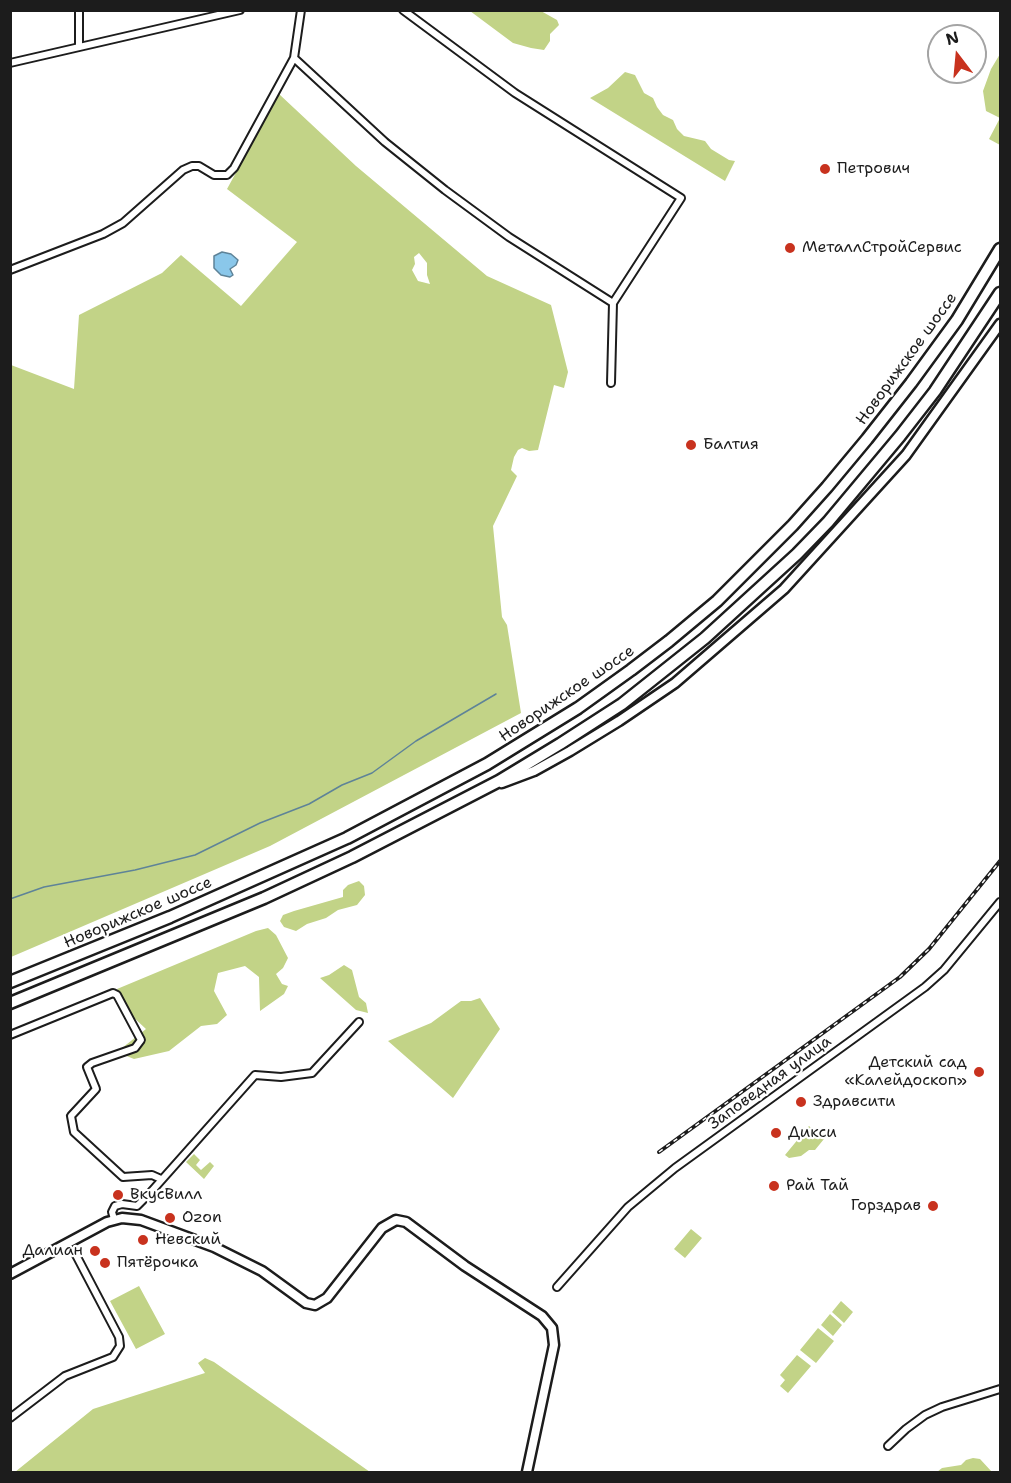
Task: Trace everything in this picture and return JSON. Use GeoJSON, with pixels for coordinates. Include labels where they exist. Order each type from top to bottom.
{"type":"FeatureCollection","features":[{"type":"Feature","properties":{"kind":"highway","name":"Новорижское шоссе"},"geometry":{"type":"LineString","coordinates":[[10,982],[170,917],[354,835],[487,764],[578,708],[631,670],[717,601],[827,487],[867,439],[957,320],[1000,249]]}},
{"type":"Feature","properties":{"kind":"highway","name":"Новорижское шоссе"},"geometry":{"type":"LineString","coordinates":[[10,1003],[264,897],[372,847],[485,789],[560,744],[645,687],[705,638],[797,554],[828,522],[935,391],[1000,293]]}},
{"type":"Feature","properties":{"kind":"street"},"geometry":{"type":"LineString","coordinates":[[79,10],[80,47]]}},
{"type":"Feature","properties":{"kind":"street"},"geometry":{"type":"LineString","coordinates":[[10,63],[240,10]]}},
{"type":"Feature","properties":{"kind":"street"},"geometry":{"type":"LineString","coordinates":[[10,270],[103,234],[123,223],[183,170],[192,166],[199,166],[214,175],[228,175],[294,58],[301,10]]}},
{"type":"Feature","properties":{"kind":"street"},"geometry":{"type":"LineString","coordinates":[[404,10],[516,93],[681,198],[613,303],[611,383]]}},
{"type":"Feature","properties":{"kind":"street"},"geometry":{"type":"LineString","coordinates":[[294,58],[385,142],[446,190],[509,237],[613,303]]}},
{"type":"Feature","properties":{"kind":"street"},"geometry":{"type":"LineString","coordinates":[[485,789],[534,771],[619,721],[675,683],[784,589],[906,455],[1000,324]]}},
{"type":"Feature","properties":{"kind":"street","name":"Заповедная улица"},"geometry":{"type":"LineString","coordinates":[[557,1287],[628,1207],[667,1175],[925,987],[944,970],[1000,902]]}},
{"type":"Feature","properties":{"kind":"street"},"geometry":{"type":"LineString","coordinates":[[10,1035],[113,993],[117,995],[141,1040],[135,1048],[92,1063],[87,1067],[96,1089],[71,1116],[74,1132],[123,1177],[152,1175],[161,1179]]}},
{"type":"Feature","properties":{"kind":"street"},"geometry":{"type":"LineString","coordinates":[[150,1193],[255,1075],[281,1077],[312,1073],[359,1022]]}},
{"type":"Feature","properties":{"kind":"street"},"geometry":{"type":"LineString","coordinates":[[114,1219],[112,1212],[115,1206],[122,1204],[137,1206],[143,1200]]}},
{"type":"Feature","properties":{"kind":"street"},"geometry":{"type":"LineString","coordinates":[[10,1274],[82,1235],[114,1219],[122,1218],[141,1220],[214,1246],[262,1270],[310,1305],[319,1304],[327,1298],[382,1228],[396,1220],[406,1222],[465,1266],[542,1316],[552,1328],[554,1345],[527,1473]]}},
{"type":"Feature","properties":{"kind":"street"},"geometry":{"type":"LineString","coordinates":[[10,1418],[65,1376],[113,1357],[120,1346],[119,1337],[76,1255]]}},
{"type":"Feature","properties":{"kind":"street"},"geometry":{"type":"LineString","coordinates":[[888,1446],[925,1415],[942,1407],[1000,1389]]}},
{"type":"Feature","properties":{"kind":"green space"},"geometry":{"type":"Polygon","coordinates":[[[470,11],[541,11],[557,20],[559,25],[550,34],[550,41],[544,50],[531,48],[513,43],[470,11]]]}},
{"type":"Feature","properties":{"kind":"green space"},"geometry":{"type":"Polygon","coordinates":[[[1000,54],[1000,118],[986,111],[983,91],[991,69],[1000,54]]]}},
{"type":"Feature","properties":{"kind":"green space"},"geometry":{"type":"Polygon","coordinates":[[[625,72],[635,75],[644,93],[653,98],[663,115],[673,120],[677,129],[684,136],[705,141],[711,149],[735,161],[725,181],[590,98],[608,88],[625,72]]]}},
{"type":"Feature","properties":{"kind":"green space"},"geometry":{"type":"Polygon","coordinates":[[[279,94],[356,166],[487,276],[551,305],[568,372],[564,388],[554,385],[538,450],[529,451],[522,448],[514,457],[511,470],[517,476],[493,526],[502,617],[507,625],[521,713],[270,846],[11,957],[11,365],[74,389],[79,315],[162,273],[181,255],[241,306],[297,242],[227,189],[279,94]],[[419,253],[414,257],[415,264],[412,270],[418,281],[430,284],[427,275],[427,263],[419,253]]]}},
{"type":"Feature","properties":{"kind":"green space"},"geometry":{"type":"Polygon","coordinates":[[[1000,118],[1000,145],[989,139],[1000,118]]]}},
{"type":"Feature","properties":{"kind":"green space"},"geometry":{"type":"Polygon","coordinates":[[[359,881],[364,886],[365,895],[357,905],[338,910],[296,931],[284,927],[280,921],[283,915],[343,897],[343,890],[348,885],[359,881]]]}},
{"type":"Feature","properties":{"kind":"green space"},"geometry":{"type":"Polygon","coordinates":[[[268,928],[276,935],[288,958],[283,968],[276,974],[282,984],[288,986],[284,994],[260,1011],[259,977],[245,966],[218,973],[214,991],[227,1015],[217,1024],[201,1026],[169,1051],[134,1059],[117,1052],[146,1029],[131,1015],[117,989],[268,928]]]}},
{"type":"Feature","properties":{"kind":"green space"},"geometry":{"type":"Polygon","coordinates":[[[344,965],[352,970],[359,997],[366,1003],[368,1013],[356,1010],[320,978],[344,965]]]}},
{"type":"Feature","properties":{"kind":"green space"},"geometry":{"type":"Polygon","coordinates":[[[480,998],[500,1029],[453,1098],[388,1041],[431,1023],[461,1001],[480,998]]]}},
{"type":"Feature","properties":{"kind":"green space"},"geometry":{"type":"Polygon","coordinates":[[[809,1126],[824,1139],[815,1150],[789,1158],[785,1155],[809,1126]]]}},
{"type":"Feature","properties":{"kind":"green space"},"geometry":{"type":"Polygon","coordinates":[[[194,1154],[200,1160],[196,1165],[201,1170],[210,1162],[214,1166],[204,1179],[186,1162],[194,1154]]]}},
{"type":"Feature","properties":{"kind":"green space"},"geometry":{"type":"Polygon","coordinates":[[[691,1229],[702,1238],[685,1258],[674,1249],[691,1229]]]}},
{"type":"Feature","properties":{"kind":"green space"},"geometry":{"type":"Polygon","coordinates":[[[139,1286],[165,1334],[136,1349],[110,1301],[139,1286]]]}},
{"type":"Feature","properties":{"kind":"green space"},"geometry":{"type":"Polygon","coordinates":[[[841,1301],[853,1312],[844,1323],[832,1312],[841,1301]]]}},
{"type":"Feature","properties":{"kind":"green space"},"geometry":{"type":"Polygon","coordinates":[[[830,1314],[842,1325],[833,1336],[821,1325],[830,1314]]]}},
{"type":"Feature","properties":{"kind":"green space"},"geometry":{"type":"Polygon","coordinates":[[[818,1328],[834,1341],[816,1363],[800,1350],[818,1328]]]}},
{"type":"Feature","properties":{"kind":"green space"},"geometry":{"type":"Polygon","coordinates":[[[797,1355],[811,1366],[788,1393],[780,1386],[785,1380],[780,1375],[797,1355]]]}},
{"type":"Feature","properties":{"kind":"green space"},"geometry":{"type":"Polygon","coordinates":[[[205,1358],[214,1362],[370,1472],[15,1472],[93,1409],[205,1373],[198,1363],[205,1358]]]}},
{"type":"Feature","properties":{"kind":"green space"},"geometry":{"type":"Polygon","coordinates":[[[973,1458],[980,1459],[992,1472],[937,1472],[942,1468],[961,1465],[973,1458]]]}},
{"type":"Feature","properties":{"kind":"water"},"geometry":{"type":"Polygon","coordinates":[[[222,252],[231,254],[238,260],[236,265],[230,269],[233,275],[230,277],[221,275],[214,268],[214,256],[222,252]]]}},
{"type":"Feature","properties":{"kind":"waterway"},"geometry":{"type":"LineString","coordinates":[[10,899],[44,887],[135,870],[195,855],[372,773],[416,741],[496,694]]}},
{"type":"Feature","properties":{"kind":"railway"},"geometry":{"type":"LineString","coordinates":[[659,1152],[900,977],[929,949],[1000,861]]}},
{"type":"Feature","properties":{"kind":"place","name":"Петрович"},"geometry":{"type":"Point","coordinates":[825,169]}},
{"type":"Feature","properties":{"kind":"place","name":"МеталлСтройСервис"},"geometry":{"type":"Point","coordinates":[790,248]}},
{"type":"Feature","properties":{"kind":"place","name":"Балтия"},"geometry":{"type":"Point","coordinates":[691,445]}},
{"type":"Feature","properties":{"kind":"place","name":"Детский сад «Калейдоскоп»"},"geometry":{"type":"Point","coordinates":[979,1072]}},
{"type":"Feature","properties":{"kind":"place","name":"Здравсити"},"geometry":{"type":"Point","coordinates":[801,1102]}},
{"type":"Feature","properties":{"kind":"place","name":"Дикси"},"geometry":{"type":"Point","coordinates":[776,1133]}},
{"type":"Feature","properties":{"kind":"place","name":"Рай Тай"},"geometry":{"type":"Point","coordinates":[774,1186]}},
{"type":"Feature","properties":{"kind":"place","name":"ВкусВилл"},"geometry":{"type":"Point","coordinates":[118,1195]}},
{"type":"Feature","properties":{"kind":"place","name":"Горздрав"},"geometry":{"type":"Point","coordinates":[933,1206]}},
{"type":"Feature","properties":{"kind":"place","name":"Ozon"},"geometry":{"type":"Point","coordinates":[170,1218]}},
{"type":"Feature","properties":{"kind":"place","name":"Невский"},"geometry":{"type":"Point","coordinates":[143,1240]}},
{"type":"Feature","properties":{"kind":"place","name":"Далиан"},"geometry":{"type":"Point","coordinates":[95,1251]}},
{"type":"Feature","properties":{"kind":"place","name":"Пятёрочка"},"geometry":{"type":"Point","coordinates":[105,1263]}}]}
